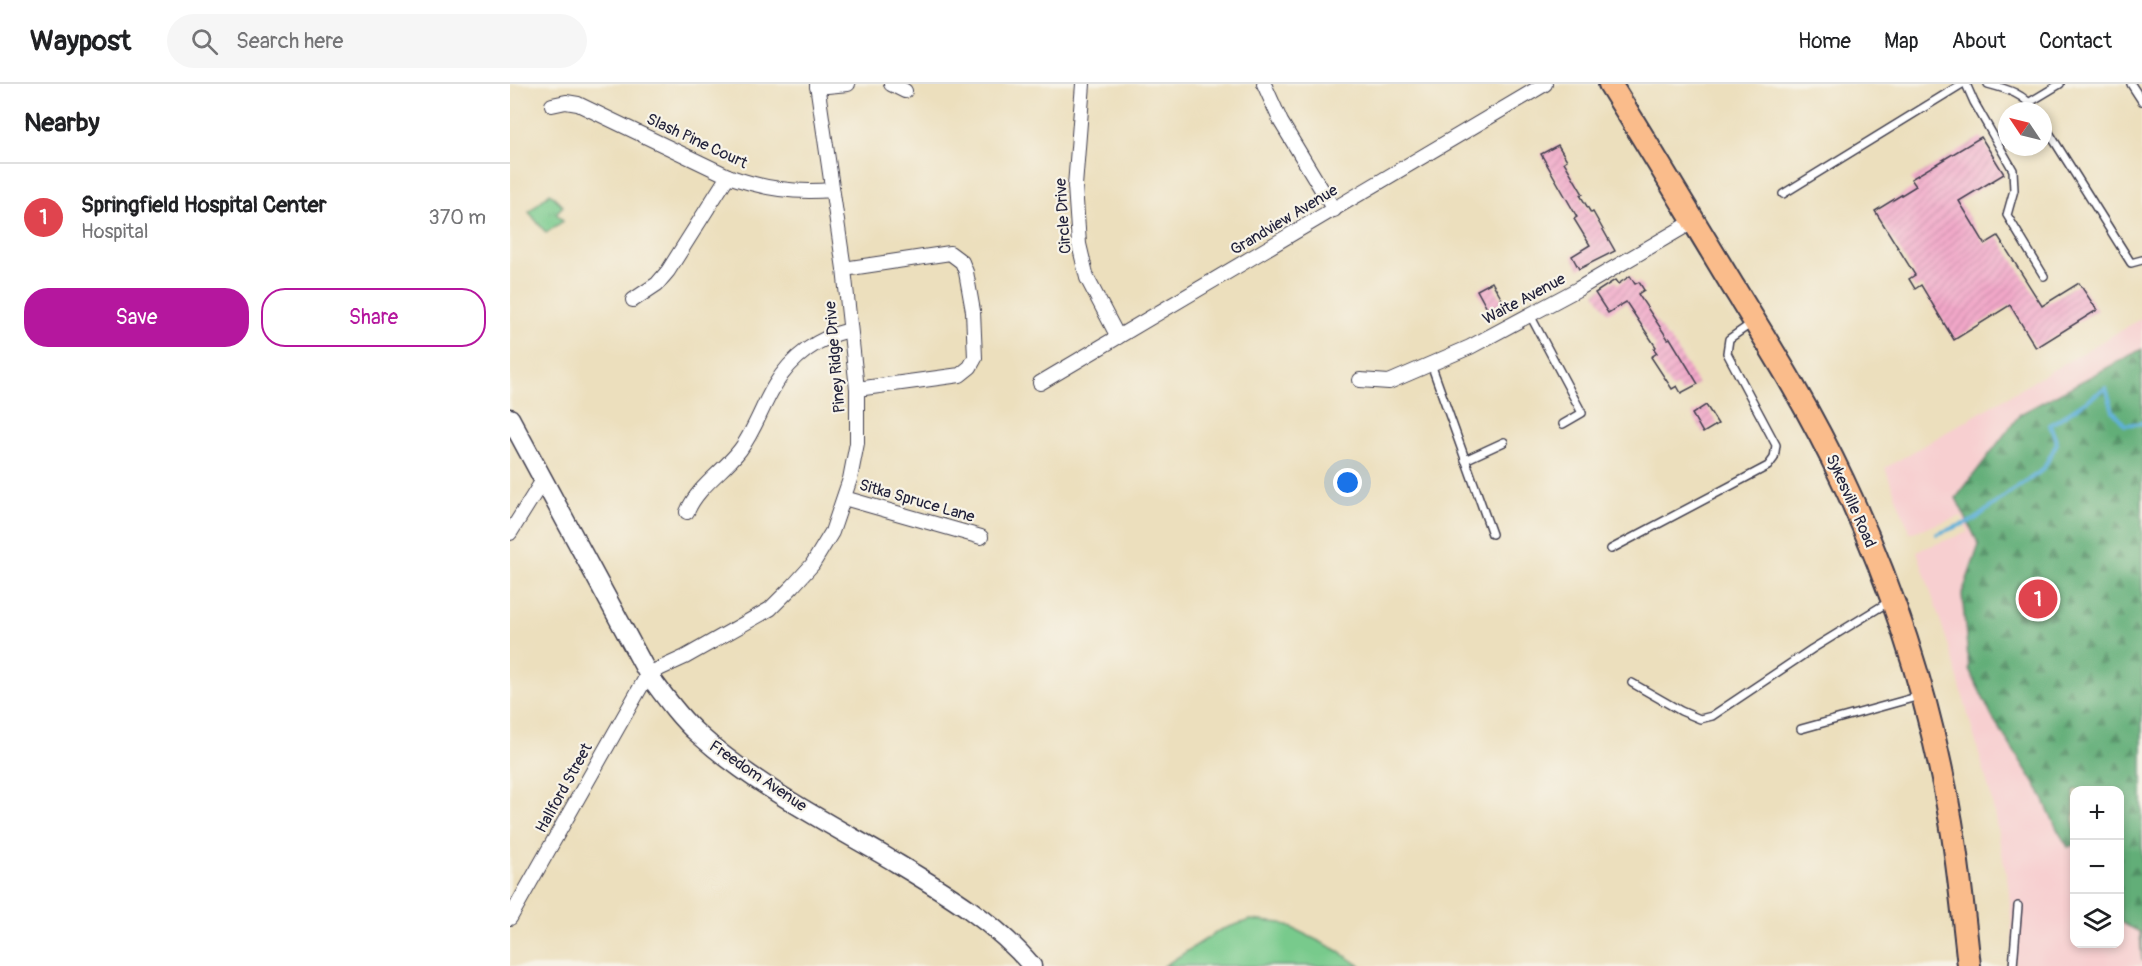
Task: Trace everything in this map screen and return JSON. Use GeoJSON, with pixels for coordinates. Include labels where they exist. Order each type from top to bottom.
{"type":"FeatureCollection","features":[{"type":"Feature","properties":{"kind":"main road","name":"Sykesville Road"},"geometry":{"type":"LineString","coordinates":[[1610,84],[1800,398],[1842,479],[1870,541],[1923,696],[1951,821],[1969,966]]}},
{"type":"Feature","properties":{"kind":"street"},"geometry":{"type":"LineString","coordinates":[[817,86],[848,84]]}},
{"type":"Feature","properties":{"kind":"street"},"geometry":{"type":"LineString","coordinates":[[891,84],[905,91]]}},
{"type":"Feature","properties":{"kind":"street","name":"Circle Drive"},"geometry":{"type":"LineString","coordinates":[[1083,84],[1075,186],[1079,244],[1087,278],[1118,337]]}},
{"type":"Feature","properties":{"kind":"street"},"geometry":{"type":"LineString","coordinates":[[1264,84],[1281,122],[1334,210]]}},
{"type":"Feature","properties":{"kind":"street","name":"Grandview Avenue"},"geometry":{"type":"LineString","coordinates":[[1040,383],[1545,84]]}},
{"type":"Feature","properties":{"kind":"street","name":"Piney Ridge Drive"},"geometry":{"type":"LineString","coordinates":[[648,674],[685,657],[770,609],[812,565],[832,532],[850,479],[857,443],[857,389],[844,269],[817,86]]}},
{"type":"Feature","properties":{"kind":"street","name":"Slash Pine Court"},"geometry":{"type":"LineString","coordinates":[[552,105],[566,102],[578,104],[728,176],[775,189],[802,192],[832,190]]}},
{"type":"Feature","properties":{"kind":"street"},"geometry":{"type":"LineString","coordinates":[[633,300],[657,284],[668,271],[728,176]]}},
{"type":"Feature","properties":{"kind":"street","name":"Waite Avenue"},"geometry":{"type":"LineString","coordinates":[[1360,380],[1389,382],[1470,347],[1578,289],[1694,221]]}},
{"type":"Feature","properties":{"kind":"street"},"geometry":{"type":"LineString","coordinates":[[844,269],[950,253],[962,262],[966,272],[973,311],[975,358],[964,373],[857,389]]}},
{"type":"Feature","properties":{"kind":"street"},"geometry":{"type":"LineString","coordinates":[[687,512],[694,497],[739,451],[751,434],[775,384],[786,369],[799,355],[820,341],[835,333],[850,330]]}},
{"type":"Feature","properties":{"kind":"street","name":"Freedom Avenue"},"geometry":{"type":"LineString","coordinates":[[510,418],[648,674],[696,733],[734,764],[976,914],[1000,933],[1032,966]]}},
{"type":"Feature","properties":{"kind":"street"},"geometry":{"type":"LineString","coordinates":[[510,533],[543,480]]}},
{"type":"Feature","properties":{"kind":"street","name":"Sitka Spruce Lane"},"geometry":{"type":"LineString","coordinates":[[844,498],[981,537]]}},
{"type":"Feature","properties":{"kind":"street","name":"Hallford Street"},"geometry":{"type":"LineString","coordinates":[[510,918],[648,674]]}},
{"type":"Feature","properties":{"kind":"lane"},"geometry":{"type":"LineString","coordinates":[[1783,194],[1964,84],[2013,170],[2014,190],[2007,215],[2044,276]]}},
{"type":"Feature","properties":{"kind":"lane"},"geometry":{"type":"LineString","coordinates":[[1988,84],[2010,90],[2030,102],[2060,84]]}},
{"type":"Feature","properties":{"kind":"lane"},"geometry":{"type":"LineString","coordinates":[[2130,84],[2142,101]]}},
{"type":"Feature","properties":{"kind":"lane"},"geometry":{"type":"LineString","coordinates":[[2052,137],[2131,263],[2142,260]]}},
{"type":"Feature","properties":{"kind":"lane"},"geometry":{"type":"LineString","coordinates":[[1530,315],[1582,413],[1563,424]]}},
{"type":"Feature","properties":{"kind":"lane"},"geometry":{"type":"LineString","coordinates":[[1611,549],[1768,466],[1774,458],[1776,445],[1727,353],[1730,339],[1754,321]]}},
{"type":"Feature","properties":{"kind":"lane"},"geometry":{"type":"LineString","coordinates":[[1431,364],[1492,534]]}},
{"type":"Feature","properties":{"kind":"lane"},"geometry":{"type":"LineString","coordinates":[[1466,460],[1504,442]]}},
{"type":"Feature","properties":{"kind":"lane"},"geometry":{"type":"LineString","coordinates":[[1632,683],[1681,711],[1700,719],[1712,716],[1812,649],[1892,600]]}},
{"type":"Feature","properties":{"kind":"lane"},"geometry":{"type":"LineString","coordinates":[[1801,729],[1923,696]]}},
{"type":"Feature","properties":{"kind":"lane"},"geometry":{"type":"LineString","coordinates":[[2013,966],[2019,906]]}},
{"type":"Feature","properties":{"kind":"shaded area"},"geometry":{"type":"Polygon","coordinates":[[[2142,318],[2142,966],[2015,966],[2008,883],[1990,793],[1949,647],[1917,551],[1968,532],[1962,516],[1910,533],[1885,468],[2142,318]]]}},
{"type":"Feature","properties":{"kind":"green space"},"geometry":{"type":"Polygon","coordinates":[[[550,193],[563,206],[556,213],[563,221],[546,233],[529,212],[550,193]]]}},
{"type":"Feature","properties":{"kind":"green space"},"geometry":{"type":"Polygon","coordinates":[[[2142,349],[2142,962],[2140,932],[2124,924],[2124,786],[2070,786],[2070,846],[2068,847],[2039,790],[1992,717],[1969,669],[1962,594],[1979,545],[1956,498],[2020,414],[2142,349]]]}},
{"type":"Feature","properties":{"kind":"green space"},"geometry":{"type":"Polygon","coordinates":[[[1250,920],[1282,923],[1335,949],[1361,966],[1164,966],[1220,930],[1250,920]]]}},
{"type":"Feature","properties":{"kind":"building"},"geometry":{"type":"Polygon","coordinates":[[[1981,137],[2004,174],[1959,201],[1985,244],[1998,236],[2042,306],[2079,283],[2097,310],[2036,348],[2010,305],[1954,340],[1921,285],[1915,289],[1909,279],[1915,275],[1875,211],[1916,186],[1911,179],[1981,137]]]}},
{"type":"Feature","properties":{"kind":"building"},"geometry":{"type":"Polygon","coordinates":[[[1558,145],[1567,160],[1564,162],[1583,194],[1580,195],[1591,213],[1593,212],[1615,251],[1579,269],[1572,256],[1590,245],[1574,219],[1577,217],[1541,154],[1558,145]]]}},
{"type":"Feature","properties":{"kind":"building"},"geometry":{"type":"Polygon","coordinates":[[[1630,276],[1635,284],[1639,282],[1644,290],[1638,294],[1668,339],[1670,338],[1698,384],[1681,393],[1677,386],[1672,389],[1651,357],[1657,353],[1654,349],[1656,347],[1626,302],[1608,313],[1595,293],[1615,280],[1618,284],[1630,276]]]}},
{"type":"Feature","properties":{"kind":"building"},"geometry":{"type":"Polygon","coordinates":[[[1492,282],[1505,305],[1490,314],[1477,290],[1492,282]]]}},
{"type":"Feature","properties":{"kind":"building"},"geometry":{"type":"Polygon","coordinates":[[[1706,405],[1718,424],[1703,433],[1692,414],[1706,405]]]}},
{"type":"Feature","properties":{"kind":"waterway"},"geometry":{"type":"LineString","coordinates":[[1937,534],[1974,520],[2043,470],[2057,443],[2050,425],[2106,388],[2113,411],[2125,425],[2142,423]]}},
{"type":"Feature","properties":{"kind":"place","name":"Springfield Hospital Center"},"geometry":{"type":"Point","coordinates":[2038,599]}}]}
